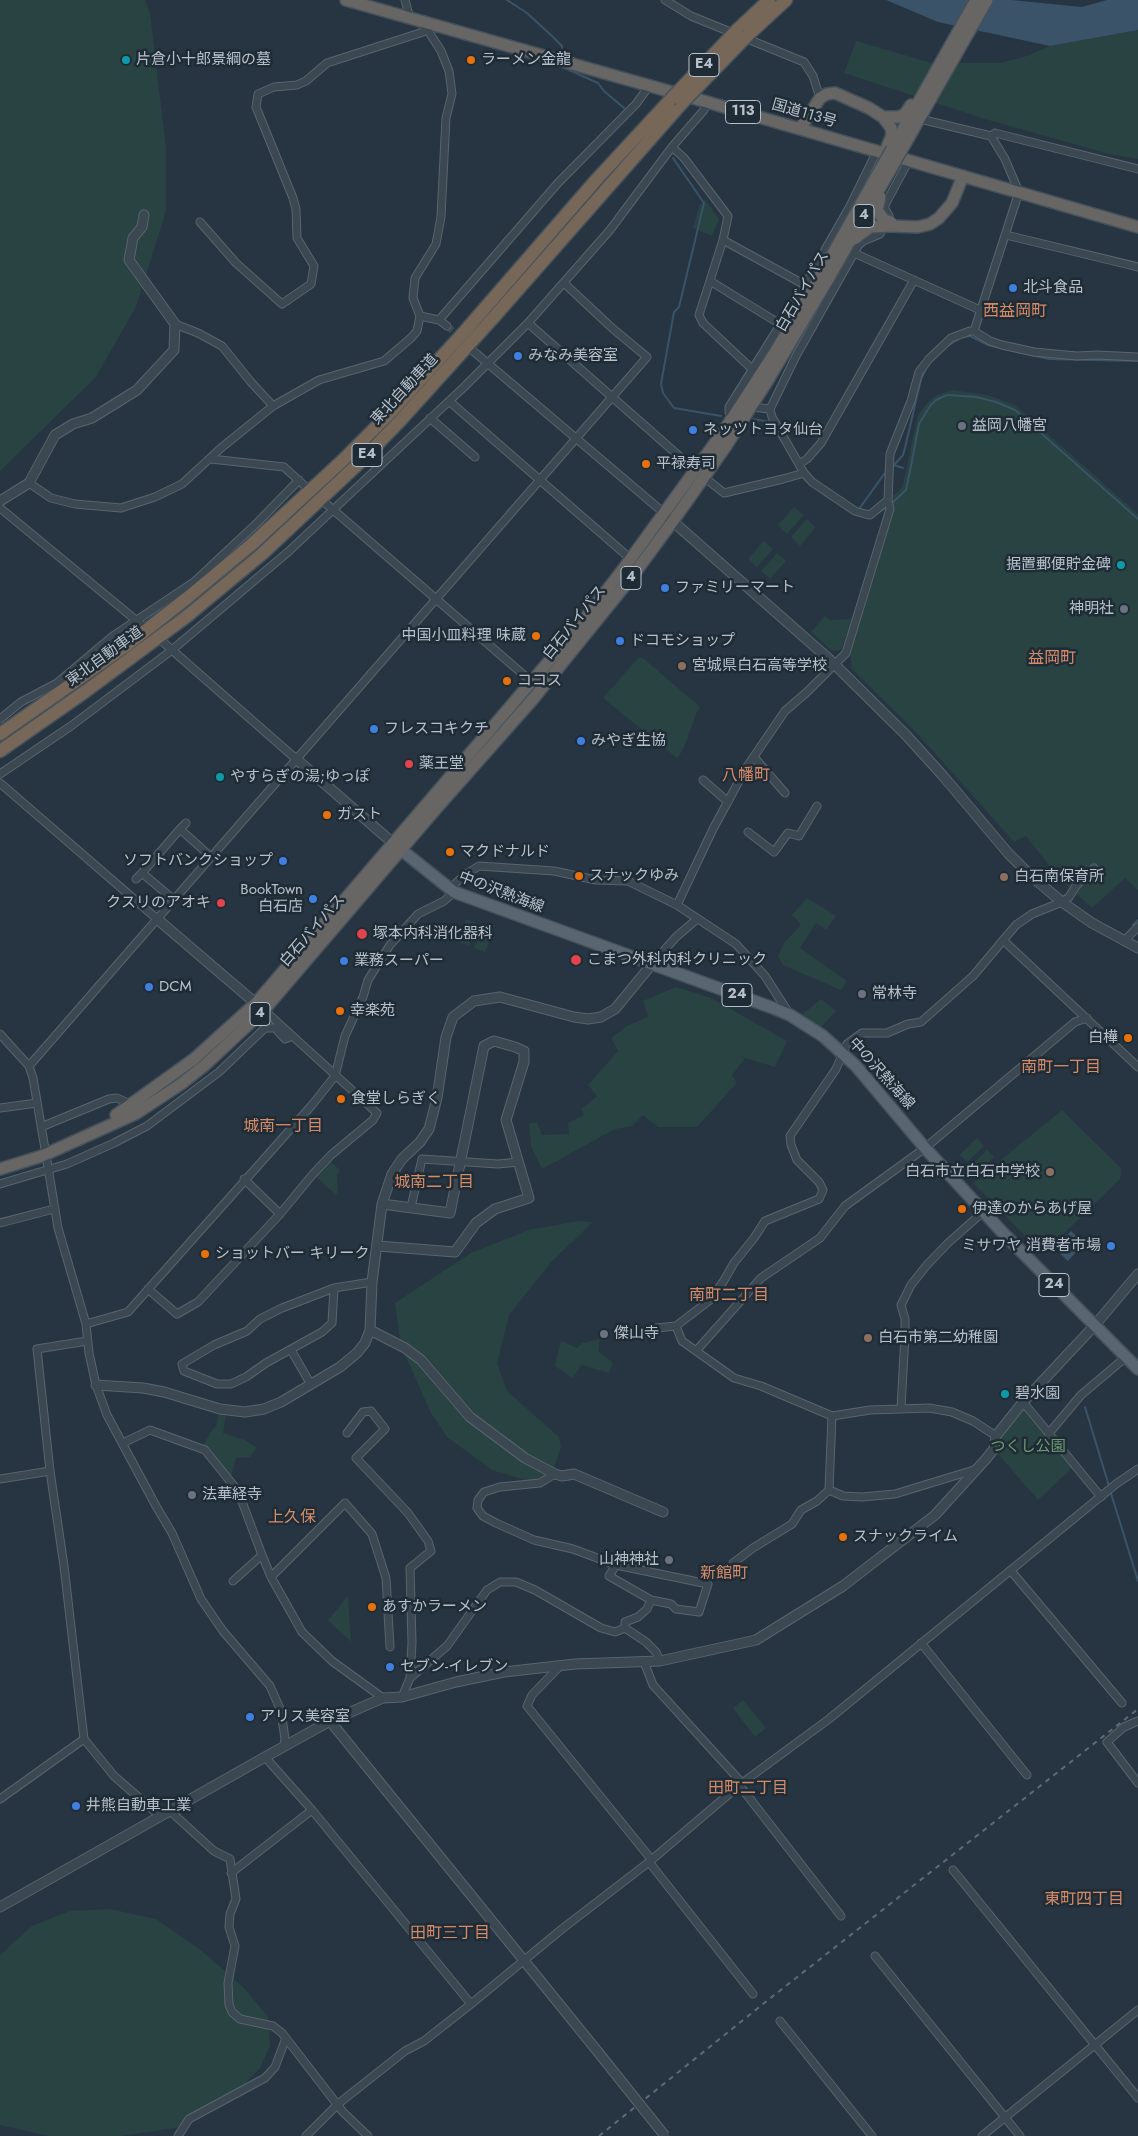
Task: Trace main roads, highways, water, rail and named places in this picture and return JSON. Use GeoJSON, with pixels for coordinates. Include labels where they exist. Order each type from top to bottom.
{"type":"FeatureCollection","features":[{"type":"Feature","properties":{"kind":"highway","name":"国道113号"},"geometry":{"type":"LineString","coordinates":[[346,0],[800,129],[896,152],[963,176],[1138,227]]}},
{"type":"Feature","properties":{"kind":"highway","name":"東北自動車道"},"geometry":{"type":"LineString","coordinates":[[0,751],[86,692],[186,617],[262,554],[358,464],[475,339],[676,102],[769,0]]}},
{"type":"Feature","properties":{"kind":"highway","name":"東北自動車道"},"geometry":{"type":"LineString","coordinates":[[0,734],[130,643],[187,598],[251,545],[342,461],[393,410],[597,178],[786,0]]}},
{"type":"Feature","properties":{"kind":"highway"},"geometry":{"type":"LineString","coordinates":[[883,117],[899,117],[919,103],[970,0]]}},
{"type":"Feature","properties":{"kind":"highway","name":"白石バイパス"},"geometry":{"type":"LineString","coordinates":[[700,474],[733,416],[823,280],[850,250],[919,103],[976,0]]}},
{"type":"Feature","properties":{"kind":"highway","name":"白石バイパス"},"geometry":{"type":"LineString","coordinates":[[0,1169],[42,1156],[136,1113],[181,1084],[218,1053],[398,847],[422,808],[536,686],[587,617],[669,517],[751,407],[823,280],[858,210],[871,176],[896,152],[917,123],[919,103],[987,0]]}},
{"type":"Feature","properties":{"kind":"highway"},"geometry":{"type":"LineString","coordinates":[[800,129],[820,98],[827,94],[835,93],[869,108],[883,117],[891,128],[896,152],[876,210],[884,220],[891,224],[905,227],[924,225],[939,218],[952,203],[963,176]]}},
{"type":"Feature","properties":{"kind":"highway"},"geometry":{"type":"LineString","coordinates":[[850,250],[858,235],[870,227],[891,224]]}},
{"type":"Feature","properties":{"kind":"highway","name":"白石バイパス"},"geometry":{"type":"LineString","coordinates":[[83,1136],[133,1105],[260,1007]]}},
{"type":"Feature","properties":{"kind":"main road","name":"中の沢熱海線"},"geometry":{"type":"LineString","coordinates":[[398,847],[451,890],[790,1015],[823,1036],[843,1053],[925,1148],[1008,1239],[1138,1369]]}},
{"type":"Feature","properties":{"kind":"water"},"geometry":{"type":"Polygon","coordinates":[[[886,0],[1011,0],[1082,7],[1107,0],[1138,0],[1138,30],[1050,46],[938,22],[886,0]]]}},
{"type":"Feature","properties":{"kind":"water"},"geometry":{"type":"Polygon","coordinates":[[[1071,1231],[1084,1243],[1068,1261],[1055,1249],[1071,1231]]]}},
{"type":"Feature","properties":{"kind":"waterway"},"geometry":{"type":"LineString","coordinates":[[507,0],[527,13],[552,36],[562,46],[561,53]]}},
{"type":"Feature","properties":{"kind":"waterway"},"geometry":{"type":"LineString","coordinates":[[558,65],[598,83],[604,91],[624,108]]}},
{"type":"Feature","properties":{"kind":"waterway"},"geometry":{"type":"LineString","coordinates":[[673,158],[704,203],[679,307],[674,312],[661,384],[663,393],[674,408],[721,416]]}},
{"type":"Feature","properties":{"kind":"waterway"},"geometry":{"type":"LineString","coordinates":[[946,347],[962,337],[970,336],[988,345],[1000,348]]}},
{"type":"Feature","properties":{"kind":"waterway"},"geometry":{"type":"LineString","coordinates":[[1017,352],[1049,359],[1138,361]]}},
{"type":"Feature","properties":{"kind":"waterway"},"geometry":{"type":"LineString","coordinates":[[903,468],[894,465],[903,455],[921,379],[927,367]]}},
{"type":"Feature","properties":{"kind":"waterway"},"geometry":{"type":"LineString","coordinates":[[910,471],[919,424],[930,406],[936,400],[947,395],[976,397],[996,402],[1015,410],[1138,519]]}},
{"type":"Feature","properties":{"kind":"waterway"},"geometry":{"type":"LineString","coordinates":[[753,419],[770,422],[782,442]]}},
{"type":"Feature","properties":{"kind":"waterway"},"geometry":{"type":"LineString","coordinates":[[859,509],[887,470]]}},
{"type":"Feature","properties":{"kind":"waterway"},"geometry":{"type":"LineString","coordinates":[[891,504],[906,490],[910,471]]}},
{"type":"Feature","properties":{"kind":"waterway"},"geometry":{"type":"LineString","coordinates":[[802,476],[811,485]]}},
{"type":"Feature","properties":{"kind":"waterway"},"geometry":{"type":"LineString","coordinates":[[815,488],[855,515],[871,518]]}},
{"type":"Feature","properties":{"kind":"waterway"},"geometry":{"type":"LineString","coordinates":[[875,515],[887,507]]}},
{"type":"Feature","properties":{"kind":"waterway"},"geometry":{"type":"LineString","coordinates":[[1133,925],[1138,920]]}},
{"type":"Feature","properties":{"kind":"waterway"},"geometry":{"type":"LineString","coordinates":[[1085,1407],[1109,1486]]}},
{"type":"Feature","properties":{"kind":"waterway"},"geometry":{"type":"LineString","coordinates":[[1110,1490],[1138,1581]]}},
{"type":"Feature","properties":{"kind":"tunnel"},"geometry":{"type":"LineString","coordinates":[[447,326],[462,339]]}},
{"type":"Feature","properties":{"kind":"railway"},"geometry":{"type":"LineString","coordinates":[[599,2136],[768,2000],[1138,1709]]}},
{"type":"Feature","properties":{"kind":"place","name":"片倉小十郎景綱の墓"},"geometry":{"type":"Point","coordinates":[126,60]}},
{"type":"Feature","properties":{"kind":"place","name":"ラーメン金龍"},"geometry":{"type":"Point","coordinates":[471,60]}},
{"type":"Feature","properties":{"kind":"place","name":"北斗食品"},"geometry":{"type":"Point","coordinates":[1013,288]}},
{"type":"Feature","properties":{"kind":"place","name":"みなみ美容室"},"geometry":{"type":"Point","coordinates":[518,356]}},
{"type":"Feature","properties":{"kind":"place","name":"益岡八幡宮"},"geometry":{"type":"Point","coordinates":[962,426]}},
{"type":"Feature","properties":{"kind":"place","name":"ネッツトヨタ仙台"},"geometry":{"type":"Point","coordinates":[693,430]}},
{"type":"Feature","properties":{"kind":"place","name":"平禄寿司"},"geometry":{"type":"Point","coordinates":[646,464]}},
{"type":"Feature","properties":{"kind":"place","name":"据置郵便貯金碑"},"geometry":{"type":"Point","coordinates":[1121,565]}},
{"type":"Feature","properties":{"kind":"place","name":"ファミリーマート"},"geometry":{"type":"Point","coordinates":[665,588]}},
{"type":"Feature","properties":{"kind":"place","name":"神明社"},"geometry":{"type":"Point","coordinates":[1124,609]}},
{"type":"Feature","properties":{"kind":"place","name":"中国小皿料理 味蔵"},"geometry":{"type":"Point","coordinates":[536,636]}},
{"type":"Feature","properties":{"kind":"place","name":"ドコモショップ"},"geometry":{"type":"Point","coordinates":[620,641]}},
{"type":"Feature","properties":{"kind":"place","name":"宮城県白石高等学校"},"geometry":{"type":"Point","coordinates":[682,666]}},
{"type":"Feature","properties":{"kind":"place","name":"ココス"},"geometry":{"type":"Point","coordinates":[507,681]}},
{"type":"Feature","properties":{"kind":"place","name":"フレスコキクチ"},"geometry":{"type":"Point","coordinates":[374,729]}},
{"type":"Feature","properties":{"kind":"place","name":"みやぎ生協"},"geometry":{"type":"Point","coordinates":[581,741]}},
{"type":"Feature","properties":{"kind":"place","name":"薬王堂"},"geometry":{"type":"Point","coordinates":[409,764]}},
{"type":"Feature","properties":{"kind":"place","name":"やすらぎの湯;ゆっぽ"},"geometry":{"type":"Point","coordinates":[220,777]}},
{"type":"Feature","properties":{"kind":"place","name":"ガスト"},"geometry":{"type":"Point","coordinates":[327,815]}},
{"type":"Feature","properties":{"kind":"place","name":"マクドナルド"},"geometry":{"type":"Point","coordinates":[450,852]}},
{"type":"Feature","properties":{"kind":"place","name":"ソフトバンクショップ"},"geometry":{"type":"Point","coordinates":[283,861]}},
{"type":"Feature","properties":{"kind":"place","name":"スナックゆみ"},"geometry":{"type":"Point","coordinates":[579,876]}},
{"type":"Feature","properties":{"kind":"place","name":"白石南保育所"},"geometry":{"type":"Point","coordinates":[1004,877]}},
{"type":"Feature","properties":{"kind":"place","name":"BookTown 白石店"},"geometry":{"type":"Point","coordinates":[313,899]}},
{"type":"Feature","properties":{"kind":"place","name":"クスリのアオキ"},"geometry":{"type":"Point","coordinates":[221,903]}},
{"type":"Feature","properties":{"kind":"place","name":"塚本内科消化器科"},"geometry":{"type":"Point","coordinates":[362,934]}},
{"type":"Feature","properties":{"kind":"place","name":"こまつ外科内科クリニック"},"geometry":{"type":"Point","coordinates":[576,960]}},
{"type":"Feature","properties":{"kind":"place","name":"業務スーパー"},"geometry":{"type":"Point","coordinates":[344,961]}},
{"type":"Feature","properties":{"kind":"place","name":"DCM"},"geometry":{"type":"Point","coordinates":[149,987]}},
{"type":"Feature","properties":{"kind":"place","name":"常林寺"},"geometry":{"type":"Point","coordinates":[862,994]}},
{"type":"Feature","properties":{"kind":"place","name":"幸楽苑"},"geometry":{"type":"Point","coordinates":[340,1011]}},
{"type":"Feature","properties":{"kind":"place","name":"白樺"},"geometry":{"type":"Point","coordinates":[1128,1038]}},
{"type":"Feature","properties":{"kind":"place","name":"食堂しらぎく"},"geometry":{"type":"Point","coordinates":[341,1099]}},
{"type":"Feature","properties":{"kind":"place","name":"白石市立白石中学校"},"geometry":{"type":"Point","coordinates":[1050,1172]}},
{"type":"Feature","properties":{"kind":"place","name":"伊達のからあげ屋"},"geometry":{"type":"Point","coordinates":[962,1209]}},
{"type":"Feature","properties":{"kind":"place","name":"ミサワヤ 消費者市場"},"geometry":{"type":"Point","coordinates":[1111,1246]}},
{"type":"Feature","properties":{"kind":"place","name":"ショットバー キリーク"},"geometry":{"type":"Point","coordinates":[205,1254]}},
{"type":"Feature","properties":{"kind":"place","name":"傑山寺"},"geometry":{"type":"Point","coordinates":[604,1334]}},
{"type":"Feature","properties":{"kind":"place","name":"白石市第二幼稚園"},"geometry":{"type":"Point","coordinates":[868,1338]}},
{"type":"Feature","properties":{"kind":"place","name":"碧水園"},"geometry":{"type":"Point","coordinates":[1005,1394]}},
{"type":"Feature","properties":{"kind":"place","name":"法華経寺"},"geometry":{"type":"Point","coordinates":[192,1495]}},
{"type":"Feature","properties":{"kind":"place","name":"スナックライム"},"geometry":{"type":"Point","coordinates":[843,1537]}},
{"type":"Feature","properties":{"kind":"place","name":"山神神社"},"geometry":{"type":"Point","coordinates":[669,1560]}},
{"type":"Feature","properties":{"kind":"place","name":"あすかラーメン"},"geometry":{"type":"Point","coordinates":[372,1607]}},
{"type":"Feature","properties":{"kind":"place","name":"セブン-イレブン"},"geometry":{"type":"Point","coordinates":[390,1667]}},
{"type":"Feature","properties":{"kind":"place","name":"アリス美容室"},"geometry":{"type":"Point","coordinates":[250,1717]}},
{"type":"Feature","properties":{"kind":"place","name":"井熊自動車工業"},"geometry":{"type":"Point","coordinates":[76,1806]}},
{"type":"Feature","properties":{"kind":"district","name":"西益岡町"},"geometry":{"type":"Point","coordinates":[1015,312]}},
{"type":"Feature","properties":{"kind":"district","name":"益岡町"},"geometry":{"type":"Point","coordinates":[1052,659]}},
{"type":"Feature","properties":{"kind":"district","name":"八幡町"},"geometry":{"type":"Point","coordinates":[746,776]}},
{"type":"Feature","properties":{"kind":"district","name":"南町一丁目"},"geometry":{"type":"Point","coordinates":[1061,1068]}},
{"type":"Feature","properties":{"kind":"district","name":"城南一丁目"},"geometry":{"type":"Point","coordinates":[283,1127]}},
{"type":"Feature","properties":{"kind":"district","name":"城南二丁目"},"geometry":{"type":"Point","coordinates":[434,1183]}},
{"type":"Feature","properties":{"kind":"district","name":"南町二丁目"},"geometry":{"type":"Point","coordinates":[729,1296]}},
{"type":"Feature","properties":{"kind":"district","name":"上久保"},"geometry":{"type":"Point","coordinates":[292,1518]}},
{"type":"Feature","properties":{"kind":"district","name":"新館町"},"geometry":{"type":"Point","coordinates":[724,1574]}},
{"type":"Feature","properties":{"kind":"district","name":"田町二丁目"},"geometry":{"type":"Point","coordinates":[748,1789]}},
{"type":"Feature","properties":{"kind":"district","name":"東町四丁目"},"geometry":{"type":"Point","coordinates":[1084,1900]}},
{"type":"Feature","properties":{"kind":"district","name":"田町三丁目"},"geometry":{"type":"Point","coordinates":[450,1934]}},
{"type":"Feature","properties":{"kind":"park label","name":"つくし公園"},"geometry":{"type":"Point","coordinates":[1028,1447]}}]}
